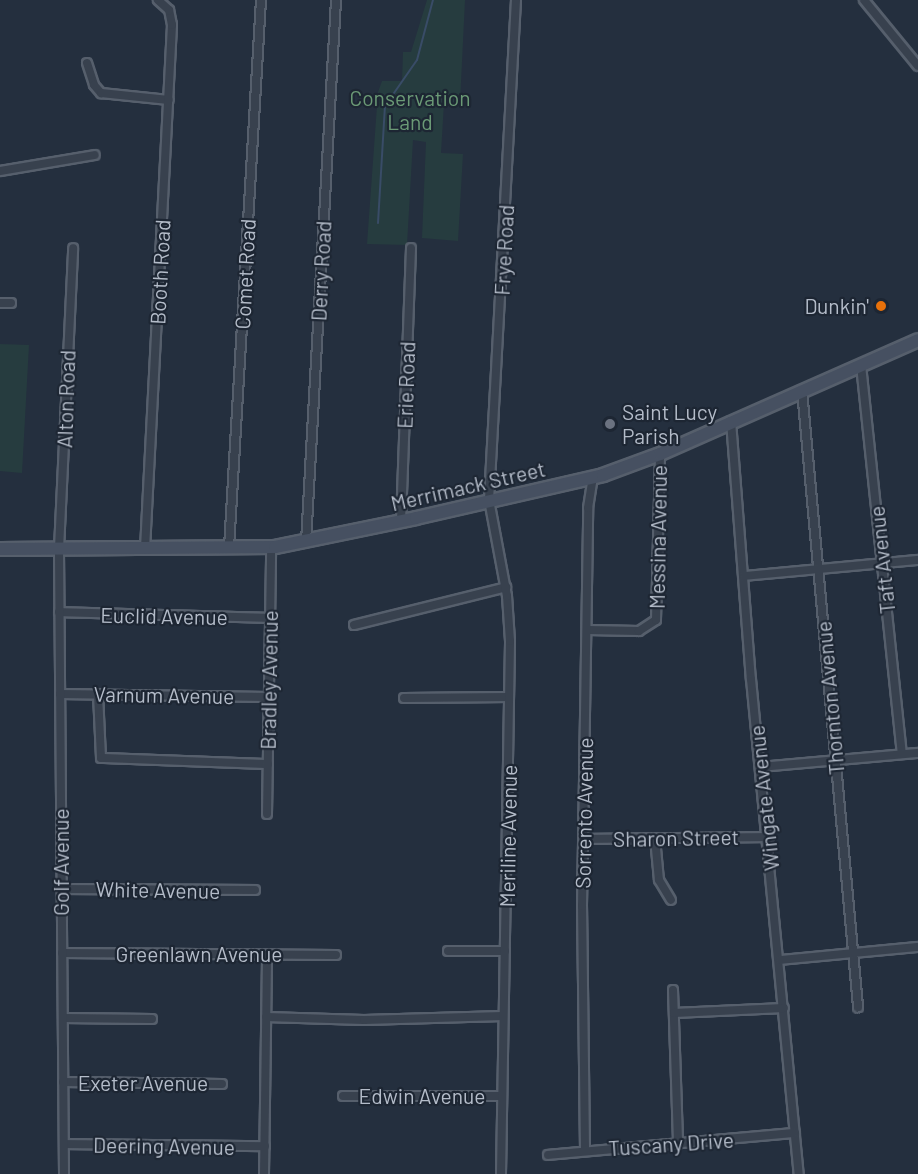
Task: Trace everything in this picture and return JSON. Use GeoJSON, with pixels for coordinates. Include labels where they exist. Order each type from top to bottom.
{"type":"FeatureCollection","features":[{"type":"Feature","properties":{"kind":"main road","name":"Merrimack Street"},"geometry":{"type":"LineString","coordinates":[[0,549],[271,547],[306,542],[401,521],[593,477],[660,454],[918,340]]}},
{"type":"Feature","properties":{"kind":"street","name":"Booth Road"},"geometry":{"type":"LineString","coordinates":[[146,549],[172,17],[158,0]]}},
{"type":"Feature","properties":{"kind":"street","name":"Comet Road"},"geometry":{"type":"LineString","coordinates":[[229,548],[261,0]]}},
{"type":"Feature","properties":{"kind":"street","name":"Derry Road"},"geometry":{"type":"LineString","coordinates":[[306,542],[336,0]]}},
{"type":"Feature","properties":{"kind":"street","name":"Frye Road"},"geometry":{"type":"LineString","coordinates":[[489,500],[516,0]]}},
{"type":"Feature","properties":{"kind":"street"},"geometry":{"type":"LineString","coordinates":[[864,0],[918,66]]}},
{"type":"Feature","properties":{"kind":"street"},"geometry":{"type":"LineString","coordinates":[[87,63],[94,85],[108,96],[169,100]]}},
{"type":"Feature","properties":{"kind":"street"},"geometry":{"type":"LineString","coordinates":[[0,171],[95,154]]}},
{"type":"Feature","properties":{"kind":"street","name":"Alton Road"},"geometry":{"type":"LineString","coordinates":[[59,549],[73,248]]}},
{"type":"Feature","properties":{"kind":"street","name":"Erie Road"},"geometry":{"type":"LineString","coordinates":[[401,521],[411,248]]}},
{"type":"Feature","properties":{"kind":"street"},"geometry":{"type":"LineString","coordinates":[[0,303],[11,303]]}},
{"type":"Feature","properties":{"kind":"street","name":"Taft Avenue"},"geometry":{"type":"LineString","coordinates":[[861,365],[902,754]]}},
{"type":"Feature","properties":{"kind":"street","name":"Thornton Avenue"},"geometry":{"type":"LineString","coordinates":[[802,390],[858,1007]]}},
{"type":"Feature","properties":{"kind":"street","name":"Wingate Avenue"},"geometry":{"type":"LineString","coordinates":[[732,421],[799,1174]]}},
{"type":"Feature","properties":{"kind":"street","name":"Messina Avenue"},"geometry":{"type":"LineString","coordinates":[[588,630],[639,631],[656,620],[660,454]]}},
{"type":"Feature","properties":{"kind":"street","name":"Sorrento Avenue"},"geometry":{"type":"LineString","coordinates":[[585,1149],[584,839],[588,508],[593,477]]}},
{"type":"Feature","properties":{"kind":"street","name":"Meriline Avenue"},"geometry":{"type":"LineString","coordinates":[[489,500],[506,587],[509,697],[501,1174]]}},
{"type":"Feature","properties":{"kind":"street","name":"Bradley Avenue"},"geometry":{"type":"LineString","coordinates":[[267,814],[268,618],[271,547]]}},
{"type":"Feature","properties":{"kind":"street","name":"Golf Avenue"},"geometry":{"type":"LineString","coordinates":[[59,549],[64,1174]]}},
{"type":"Feature","properties":{"kind":"street"},"geometry":{"type":"LineString","coordinates":[[744,576],[918,560]]}},
{"type":"Feature","properties":{"kind":"street"},"geometry":{"type":"LineString","coordinates":[[354,625],[506,587]]}},
{"type":"Feature","properties":{"kind":"street","name":"Euclid Avenue"},"geometry":{"type":"LineString","coordinates":[[59,612],[268,618]]}},
{"type":"Feature","properties":{"kind":"street","name":"Varnum Avenue"},"geometry":{"type":"LineString","coordinates":[[60,694],[268,697]]}},
{"type":"Feature","properties":{"kind":"street"},"geometry":{"type":"LineString","coordinates":[[98,694],[102,758],[268,764]]}},
{"type":"Feature","properties":{"kind":"street"},"geometry":{"type":"LineString","coordinates":[[404,698],[509,697]]}},
{"type":"Feature","properties":{"kind":"street"},"geometry":{"type":"LineString","coordinates":[[761,767],[918,753]]}},
{"type":"Feature","properties":{"kind":"street","name":"Sharon Street"},"geometry":{"type":"LineString","coordinates":[[584,839],[769,837]]}},
{"type":"Feature","properties":{"kind":"street"},"geometry":{"type":"LineString","coordinates":[[655,838],[659,880],[671,900]]}},
{"type":"Feature","properties":{"kind":"street","name":"White Avenue"},"geometry":{"type":"LineString","coordinates":[[62,890],[255,890]]}},
{"type":"Feature","properties":{"kind":"street"},"geometry":{"type":"LineString","coordinates":[[780,960],[918,947]]}},
{"type":"Feature","properties":{"kind":"street"},"geometry":{"type":"LineString","coordinates":[[448,951],[505,951]]}},
{"type":"Feature","properties":{"kind":"street","name":"Greenlawn Avenue"},"geometry":{"type":"LineString","coordinates":[[62,953],[336,955]]}},
{"type":"Feature","properties":{"kind":"street"},"geometry":{"type":"LineString","coordinates":[[264,1174],[267,955]]}},
{"type":"Feature","properties":{"kind":"street"},"geometry":{"type":"LineString","coordinates":[[673,990],[678,1144]]}},
{"type":"Feature","properties":{"kind":"street"},"geometry":{"type":"LineString","coordinates":[[674,1013],[784,1008]]}},
{"type":"Feature","properties":{"kind":"street"},"geometry":{"type":"LineString","coordinates":[[266,1017],[364,1020],[503,1016]]}},
{"type":"Feature","properties":{"kind":"street"},"geometry":{"type":"LineString","coordinates":[[63,1018],[152,1019]]}},
{"type":"Feature","properties":{"kind":"street","name":"Exeter Avenue"},"geometry":{"type":"LineString","coordinates":[[63,1083],[222,1083]]}},
{"type":"Feature","properties":{"kind":"street","name":"Edwin Avenue"},"geometry":{"type":"LineString","coordinates":[[343,1095],[501,1096]]}},
{"type":"Feature","properties":{"kind":"street","name":"Tuscany Drive"},"geometry":{"type":"LineString","coordinates":[[548,1155],[585,1149],[678,1144],[795,1133]]}},
{"type":"Feature","properties":{"kind":"street","name":"Deering Avenue"},"geometry":{"type":"LineString","coordinates":[[64,1144],[265,1146]]}},
{"type":"Feature","properties":{"kind":"green space","name":"Conservation Land"},"geometry":{"type":"Polygon","coordinates":[[[427,0],[465,0],[460,103],[444,103],[441,153],[463,154],[458,241],[422,238],[426,142],[413,140],[407,245],[367,244],[378,92],[382,81],[402,81],[403,52],[411,52],[427,0]]]}},
{"type":"Feature","properties":{"kind":"green space"},"geometry":{"type":"Polygon","coordinates":[[[0,344],[29,345],[22,473],[0,471],[0,344]]]}},
{"type":"Feature","properties":{"kind":"waterway"},"geometry":{"type":"LineString","coordinates":[[378,223],[385,106],[417,60],[433,0]]}},
{"type":"Feature","properties":{"kind":"place","name":"Dunkin'"},"geometry":{"type":"Point","coordinates":[881,306]}},
{"type":"Feature","properties":{"kind":"place","name":"Saint Lucy Parish"},"geometry":{"type":"Point","coordinates":[610,424]}}]}
